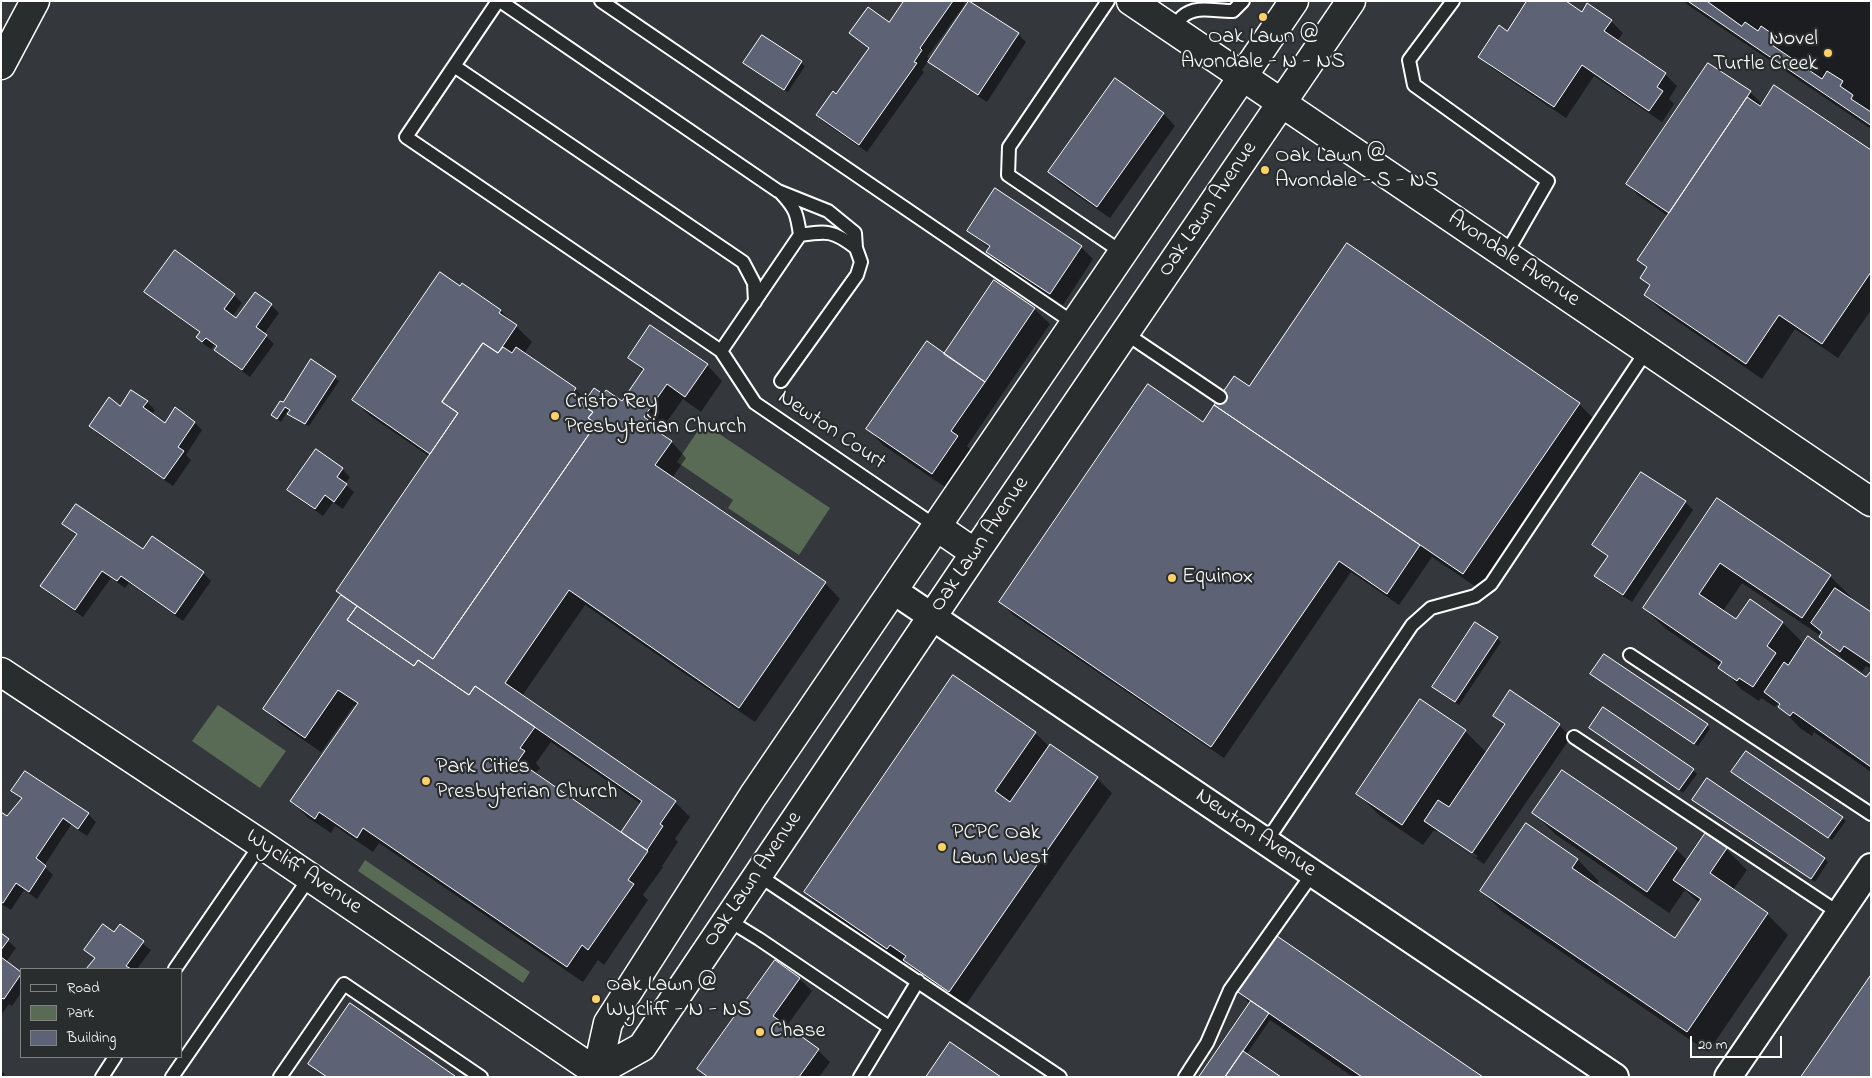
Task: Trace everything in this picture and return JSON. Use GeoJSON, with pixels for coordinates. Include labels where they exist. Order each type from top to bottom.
{"type":"FeatureCollection","features":[{"type":"Feature","properties":{"kind":"main road"},"geometry":{"type":"LineString","coordinates":[[1,64],[35,1]]}},
{"type":"Feature","properties":{"kind":"main road","name":"Avondale Avenue"},"geometry":{"type":"LineString","coordinates":[[1131,1],[1871,502]]}},
{"type":"Feature","properties":{"kind":"main road","name":"Oak Lawn Avenue"},"geometry":{"type":"LineString","coordinates":[[598,1075],[608,1024],[753,796],[1294,1]]}},
{"type":"Feature","properties":{"kind":"main road","name":"Oak Lawn Avenue"},"geometry":{"type":"LineString","coordinates":[[598,1075],[642,1047],[975,553],[1351,1]]}},
{"type":"Feature","properties":{"kind":"main road"},"geometry":{"type":"LineString","coordinates":[[937,527],[975,553]]}},
{"type":"Feature","properties":{"kind":"main road","name":"Wycliff Avenue"},"geometry":{"type":"LineString","coordinates":[[1,672],[310,877],[598,1075]]}},
{"type":"Feature","properties":{"kind":"street","name":"Newton Avenue"},"geometry":{"type":"LineString","coordinates":[[894,591],[1616,1077]]}},
{"type":"Feature","properties":{"kind":"street"},"geometry":{"type":"LineString","coordinates":[[1728,1077],[1871,867]]}},
{"type":"Feature","properties":{"kind":"lane"},"geometry":{"type":"LineString","coordinates":[[778,191],[792,206],[797,218],[800,235],[721,351],[406,137],[499,1],[778,191],[828,212],[855,233],[856,248],[861,262],[857,275],[781,381]]}},
{"type":"Feature","properties":{"kind":"lane"},"geometry":{"type":"LineString","coordinates":[[602,1],[1075,324]]}},
{"type":"Feature","properties":{"kind":"lane"},"geometry":{"type":"LineString","coordinates":[[1108,1],[1009,147],[1008,175],[1123,253]]}},
{"type":"Feature","properties":{"kind":"lane"},"geometry":{"type":"LineString","coordinates":[[1174,30],[1183,16],[1193,11],[1204,9],[1233,11],[1243,1]]}},
{"type":"Feature","properties":{"kind":"lane"},"geometry":{"type":"LineString","coordinates":[[1453,1],[1409,60],[1414,85],[1548,181],[1506,254]]}},
{"type":"Feature","properties":{"kind":"lane"},"geometry":{"type":"LineString","coordinates":[[454,66],[743,262],[754,283],[755,302]]}},
{"type":"Feature","properties":{"kind":"lane"},"geometry":{"type":"LineString","coordinates":[[800,235],[826,231],[838,236],[856,248]]}},
{"type":"Feature","properties":{"kind":"lane"},"geometry":{"type":"LineString","coordinates":[[1125,333],[1220,397]]}},
{"type":"Feature","properties":{"kind":"lane"},"geometry":{"type":"LineString","coordinates":[[1266,842],[1412,625],[1431,608],[1475,596],[1491,584],[1647,350]]}},
{"type":"Feature","properties":{"kind":"lane","name":"Newton Court"},"geometry":{"type":"LineString","coordinates":[[721,351],[755,403],[937,527]]}},
{"type":"Feature","properties":{"kind":"lane"},"geometry":{"type":"LineString","coordinates":[[1630,655],[1871,814]]}},
{"type":"Feature","properties":{"kind":"lane"},"geometry":{"type":"LineString","coordinates":[[1574,737],[1839,914]]}},
{"type":"Feature","properties":{"kind":"lane"},"geometry":{"type":"LineString","coordinates":[[177,968],[261,844]]}},
{"type":"Feature","properties":{"kind":"lane"},"geometry":{"type":"LineString","coordinates":[[1185,1077],[1208,1043],[1230,990],[1313,873]]}},
{"type":"Feature","properties":{"kind":"lane"},"geometry":{"type":"LineString","coordinates":[[758,874],[1060,1077]]}},
{"type":"Feature","properties":{"kind":"lane"},"geometry":{"type":"LineString","coordinates":[[172,1077],[310,877]]}},
{"type":"Feature","properties":{"kind":"lane"},"geometry":{"type":"LineString","coordinates":[[728,920],[759,938],[889,1027]]}},
{"type":"Feature","properties":{"kind":"lane"},"geometry":{"type":"LineString","coordinates":[[860,1077],[918,981]]}},
{"type":"Feature","properties":{"kind":"lane"},"geometry":{"type":"LineString","coordinates":[[280,1077],[344,984],[481,1077]]}},
{"type":"Feature","properties":{"kind":"lane"},"geometry":{"type":"LineString","coordinates":[[102,1077],[114,1058]]}},
{"type":"Feature","properties":{"kind":"green space"},"geometry":{"type":"Polygon","coordinates":[[[703,423],[830,508],[799,555],[728,508],[733,500],[677,462],[703,423]]]}},
{"type":"Feature","properties":{"kind":"green space"},"geometry":{"type":"Polygon","coordinates":[[[218,705],[286,751],[260,788],[192,741],[218,705]]]}},
{"type":"Feature","properties":{"kind":"green space"},"geometry":{"type":"Polygon","coordinates":[[[365,860],[530,972],[523,983],[358,871],[365,860]]]}},
{"type":"Feature","properties":{"kind":"building"},"geometry":{"type":"Polygon","coordinates":[[[904,1],[953,1],[920,48],[922,50],[914,62],[917,63],[859,145],[816,115],[833,91],[836,94],[869,48],[849,33],[868,7],[889,22],[904,1]]]}},
{"type":"Feature","properties":{"kind":"building"},"geometry":{"type":"Polygon","coordinates":[[[969,1],[1019,33],[978,95],[928,62],[969,1]]]}},
{"type":"Feature","properties":{"kind":"building"},"geometry":{"type":"Polygon","coordinates":[[[1527,1],[1566,1],[1582,12],[1587,3],[1612,20],[1604,31],[1666,73],[1657,87],[1663,91],[1649,111],[1582,65],[1554,107],[1478,57],[1499,25],[1507,31],[1527,1]]]}},
{"type":"Feature","properties":{"kind":"building","name":"Novel Turtle Creek"},"geometry":{"type":"Polygon","coordinates":[[[1688,1],[1871,1],[1871,125],[1688,1]]]}},
{"type":"Feature","properties":{"kind":"building","name":"Novel Turtle Creek"},"geometry":{"type":"Polygon","coordinates":[[[1707,1],[1871,1],[1871,112],[1851,99],[1853,95],[1840,86],[1843,81],[1827,71],[1822,79],[1772,45],[1777,37],[1761,26],[1758,31],[1745,22],[1742,26],[1707,1]]]}},
{"type":"Feature","properties":{"kind":"building"},"geometry":{"type":"Polygon","coordinates":[[[762,35],[802,61],[784,90],[743,63],[762,35]]]}},
{"type":"Feature","properties":{"kind":"building"},"geometry":{"type":"Polygon","coordinates":[[[1708,63],[1751,91],[1669,213],[1626,184],[1708,63]]]}},
{"type":"Feature","properties":{"kind":"building"},"geometry":{"type":"Polygon","coordinates":[[[1115,78],[1164,113],[1097,207],[1048,172],[1115,78]]]}},
{"type":"Feature","properties":{"kind":"building"},"geometry":{"type":"Polygon","coordinates":[[[1774,85],[1871,150],[1871,272],[1822,344],[1779,315],[1746,364],[1644,295],[1650,285],[1640,278],[1647,267],[1637,260],[1747,97],[1760,106],[1774,85]]]}},
{"type":"Feature","properties":{"kind":"building"},"geometry":{"type":"Polygon","coordinates":[[[995,188],[1082,246],[1050,294],[986,252],[990,246],[967,231],[995,188]]]}},
{"type":"Feature","properties":{"kind":"building"},"geometry":{"type":"Polygon","coordinates":[[[1347,243],[1580,403],[1463,574],[1214,405],[1234,376],[1249,386],[1347,243]]]}},
{"type":"Feature","properties":{"kind":"building"},"geometry":{"type":"Polygon","coordinates":[[[175,250],[235,294],[224,309],[236,318],[255,292],[272,304],[256,327],[267,335],[242,370],[214,350],[217,346],[206,338],[202,342],[196,337],[200,332],[144,292],[175,250]]]}},
{"type":"Feature","properties":{"kind":"building"},"geometry":{"type":"Polygon","coordinates":[[[440,272],[460,286],[462,283],[501,310],[499,313],[517,325],[498,353],[483,343],[442,402],[458,413],[430,454],[352,400],[440,272]]]}},
{"type":"Feature","properties":{"kind":"building"},"geometry":{"type":"Polygon","coordinates":[[[994,280],[1035,308],[985,382],[944,354],[994,280]]]}},
{"type":"Feature","properties":{"kind":"building"},"geometry":{"type":"Polygon","coordinates":[[[650,325],[708,364],[685,397],[667,384],[644,417],[663,430],[660,433],[672,441],[655,465],[826,582],[739,708],[569,590],[505,683],[676,801],[660,824],[663,826],[647,850],[621,832],[642,801],[475,686],[469,695],[418,660],[414,666],[347,620],[357,606],[433,659],[596,424],[588,418],[593,412],[582,405],[594,388],[603,394],[606,390],[622,401],[644,369],[628,358],[650,325]]]}},
{"type":"Feature","properties":{"kind":"building"},"geometry":{"type":"Polygon","coordinates":[[[927,341],[985,382],[951,431],[958,436],[932,474],[866,429],[927,341]]]}},
{"type":"Feature","properties":{"kind":"building"},"geometry":{"type":"Polygon","coordinates":[[[483,343],[498,353],[503,347],[512,353],[516,347],[576,388],[573,393],[585,401],[582,405],[593,412],[588,418],[596,424],[433,659],[336,591],[458,413],[442,402],[483,343]]]}},
{"type":"Feature","properties":{"kind":"building"},"geometry":{"type":"Polygon","coordinates":[[[311,359],[336,376],[305,424],[287,414],[290,410],[285,407],[277,419],[271,415],[280,401],[283,402],[311,359]]]}},
{"type":"Feature","properties":{"kind":"building","name":"Equinox"},"geometry":{"type":"Polygon","coordinates":[[[1148,384],[1203,422],[1214,405],[1420,545],[1387,594],[1339,561],[1211,747],[999,602],[1148,384]]]}},
{"type":"Feature","properties":{"kind":"building"},"geometry":{"type":"Polygon","coordinates":[[[131,390],[148,401],[143,407],[165,423],[175,407],[195,422],[178,447],[184,451],[164,479],[89,426],[109,397],[120,406],[131,390]]]}},
{"type":"Feature","properties":{"kind":"building"},"geometry":{"type":"Polygon","coordinates":[[[316,449],[343,468],[337,477],[347,484],[334,502],[325,495],[315,509],[287,490],[316,449]]]}},
{"type":"Feature","properties":{"kind":"building"},"geometry":{"type":"Polygon","coordinates":[[[1641,472],[1686,501],[1623,595],[1594,576],[1608,556],[1592,545],[1641,472]]]}},
{"type":"Feature","properties":{"kind":"building"},"geometry":{"type":"Polygon","coordinates":[[[1717,498],[1831,575],[1802,618],[1720,563],[1699,594],[1736,619],[1750,599],[1783,622],[1767,646],[1776,653],[1753,687],[1739,678],[1737,681],[1718,668],[1722,662],[1643,608],[1717,498]]]}},
{"type":"Feature","properties":{"kind":"building"},"geometry":{"type":"Polygon","coordinates":[[[76,504],[143,549],[152,536],[204,572],[175,614],[121,576],[117,581],[102,571],[75,610],[40,586],[77,534],[62,524],[76,504]]]}},
{"type":"Feature","properties":{"kind":"building"},"geometry":{"type":"Polygon","coordinates":[[[1835,588],[1871,612],[1871,664],[1844,646],[1840,652],[1819,637],[1822,632],[1811,623],[1835,588]]]}},
{"type":"Feature","properties":{"kind":"building","name":"Park Cities Presbyterian Church"},"geometry":{"type":"Polygon","coordinates":[[[341,595],[357,606],[347,620],[414,666],[418,660],[469,695],[475,686],[535,727],[520,748],[525,751],[518,761],[648,851],[628,880],[634,884],[588,950],[582,945],[567,967],[363,828],[357,838],[319,812],[315,819],[290,801],[358,703],[338,690],[305,738],[263,709],[341,595]]]}},
{"type":"Feature","properties":{"kind":"building"},"geometry":{"type":"Polygon","coordinates":[[[1475,622],[1498,637],[1455,702],[1432,687],[1475,622]]]}},
{"type":"Feature","properties":{"kind":"building"},"geometry":{"type":"Polygon","coordinates":[[[1808,636],[1866,677],[1871,671],[1871,767],[1793,712],[1790,716],[1778,707],[1780,704],[1764,692],[1784,662],[1788,665],[1808,636]]]}},
{"type":"Feature","properties":{"kind":"building"},"geometry":{"type":"Polygon","coordinates":[[[1604,654],[1708,724],[1694,744],[1590,674],[1604,654]]]}},
{"type":"Feature","properties":{"kind":"building","name":"PCPC Oak Lawn West"},"geometry":{"type":"Polygon","coordinates":[[[953,675],[1036,732],[995,791],[1010,802],[1050,744],[1098,777],[949,992],[903,960],[906,956],[890,945],[887,949],[804,892],[953,675]]]}},
{"type":"Feature","properties":{"kind":"building"},"geometry":{"type":"Polygon","coordinates":[[[1510,690],[1560,724],[1472,853],[1424,821],[1438,800],[1449,807],[1505,724],[1493,716],[1510,690]]]}},
{"type":"Feature","properties":{"kind":"building"},"geometry":{"type":"Polygon","coordinates":[[[1420,699],[1466,730],[1402,825],[1356,794],[1420,699]]]}},
{"type":"Feature","properties":{"kind":"building"},"geometry":{"type":"Polygon","coordinates":[[[1603,707],[1694,769],[1679,790],[1589,728],[1603,707]]]}},
{"type":"Feature","properties":{"kind":"building"},"geometry":{"type":"Polygon","coordinates":[[[1746,751],[1843,817],[1828,838],[1731,772],[1746,751]]]}},
{"type":"Feature","properties":{"kind":"building"},"geometry":{"type":"Polygon","coordinates":[[[1562,770],[1677,848],[1647,892],[1532,813],[1562,770]]]}},
{"type":"Feature","properties":{"kind":"building"},"geometry":{"type":"Polygon","coordinates":[[[25,771],[89,813],[78,829],[63,818],[36,858],[46,866],[29,892],[16,883],[3,903],[1,902],[1,812],[7,816],[22,798],[11,791],[25,771]]]}},
{"type":"Feature","properties":{"kind":"building"},"geometry":{"type":"Polygon","coordinates":[[[1707,778],[1825,858],[1811,879],[1692,800],[1707,778]]]}},
{"type":"Feature","properties":{"kind":"building"},"geometry":{"type":"Polygon","coordinates":[[[1526,823],[1578,859],[1572,868],[1675,938],[1701,899],[1673,880],[1705,833],[1727,848],[1710,873],[1768,913],[1687,1032],[1480,891],[1526,823]]]}},
{"type":"Feature","properties":{"kind":"building"},"geometry":{"type":"Polygon","coordinates":[[[103,924],[114,932],[120,924],[144,941],[126,966],[129,968],[87,968],[95,958],[84,950],[103,924]]]}},
{"type":"Feature","properties":{"kind":"building"},"geometry":{"type":"Polygon","coordinates":[[[1,933],[9,939],[1,950],[1,933]]]}},
{"type":"Feature","properties":{"kind":"building"},"geometry":{"type":"Polygon","coordinates":[[[1274,934],[1483,1077],[1362,1077],[1235,990],[1274,934]]]}},
{"type":"Feature","properties":{"kind":"building"},"geometry":{"type":"Polygon","coordinates":[[[1,957],[20,971],[20,975],[4,999],[1,998],[1,957]]]}},
{"type":"Feature","properties":{"kind":"building","name":"Chase"},"geometry":{"type":"Polygon","coordinates":[[[775,960],[800,978],[773,1016],[819,1049],[799,1077],[708,1077],[697,1069],[775,960]]]}},
{"type":"Feature","properties":{"kind":"building"},"geometry":{"type":"Polygon","coordinates":[[[1871,975],[1871,1077],[1801,1077],[1871,975]]]}},
{"type":"Feature","properties":{"kind":"building"},"geometry":{"type":"Polygon","coordinates":[[[1251,1001],[1269,1013],[1225,1077],[1199,1077],[1251,1001]]]}},
{"type":"Feature","properties":{"kind":"building"},"geometry":{"type":"Polygon","coordinates":[[[350,1003],[455,1077],[327,1077],[308,1064],[350,1003]]]}},
{"type":"Feature","properties":{"kind":"building"},"geometry":{"type":"Polygon","coordinates":[[[950,1042],[1001,1077],[926,1077],[950,1042]]]}},
{"type":"Feature","properties":{"kind":"building"},"geometry":{"type":"Polygon","coordinates":[[[1243,1051],[1281,1077],[1225,1077],[1243,1051]]]}},
{"type":"Feature","properties":{"kind":"place","name":"Oak Lawn @ Avondale - N - NS"},"geometry":{"type":"Point","coordinates":[1263,17]}},
{"type":"Feature","properties":{"kind":"place","name":"Novel Turtle Creek"},"geometry":{"type":"Point","coordinates":[1828,53]}},
{"type":"Feature","properties":{"kind":"place","name":"Oak Lawn @ Avondale - S - NS"},"geometry":{"type":"Point","coordinates":[1265,170]}},
{"type":"Feature","properties":{"kind":"place","name":"Cristo Rey Presbyterian Church"},"geometry":{"type":"Point","coordinates":[555,416]}},
{"type":"Feature","properties":{"kind":"place","name":"Equinox"},"geometry":{"type":"Point","coordinates":[1172,578]}},
{"type":"Feature","properties":{"kind":"place","name":"Park Cities Presbyterian Church"},"geometry":{"type":"Point","coordinates":[426,781]}},
{"type":"Feature","properties":{"kind":"place","name":"PCPC Oak Lawn West"},"geometry":{"type":"Point","coordinates":[942,847]}},
{"type":"Feature","properties":{"kind":"place","name":"Oak Lawn @ Wycliff - N - NS"},"geometry":{"type":"Point","coordinates":[596,999]}},
{"type":"Feature","properties":{"kind":"place","name":"Chase"},"geometry":{"type":"Point","coordinates":[760,1032]}}]}
